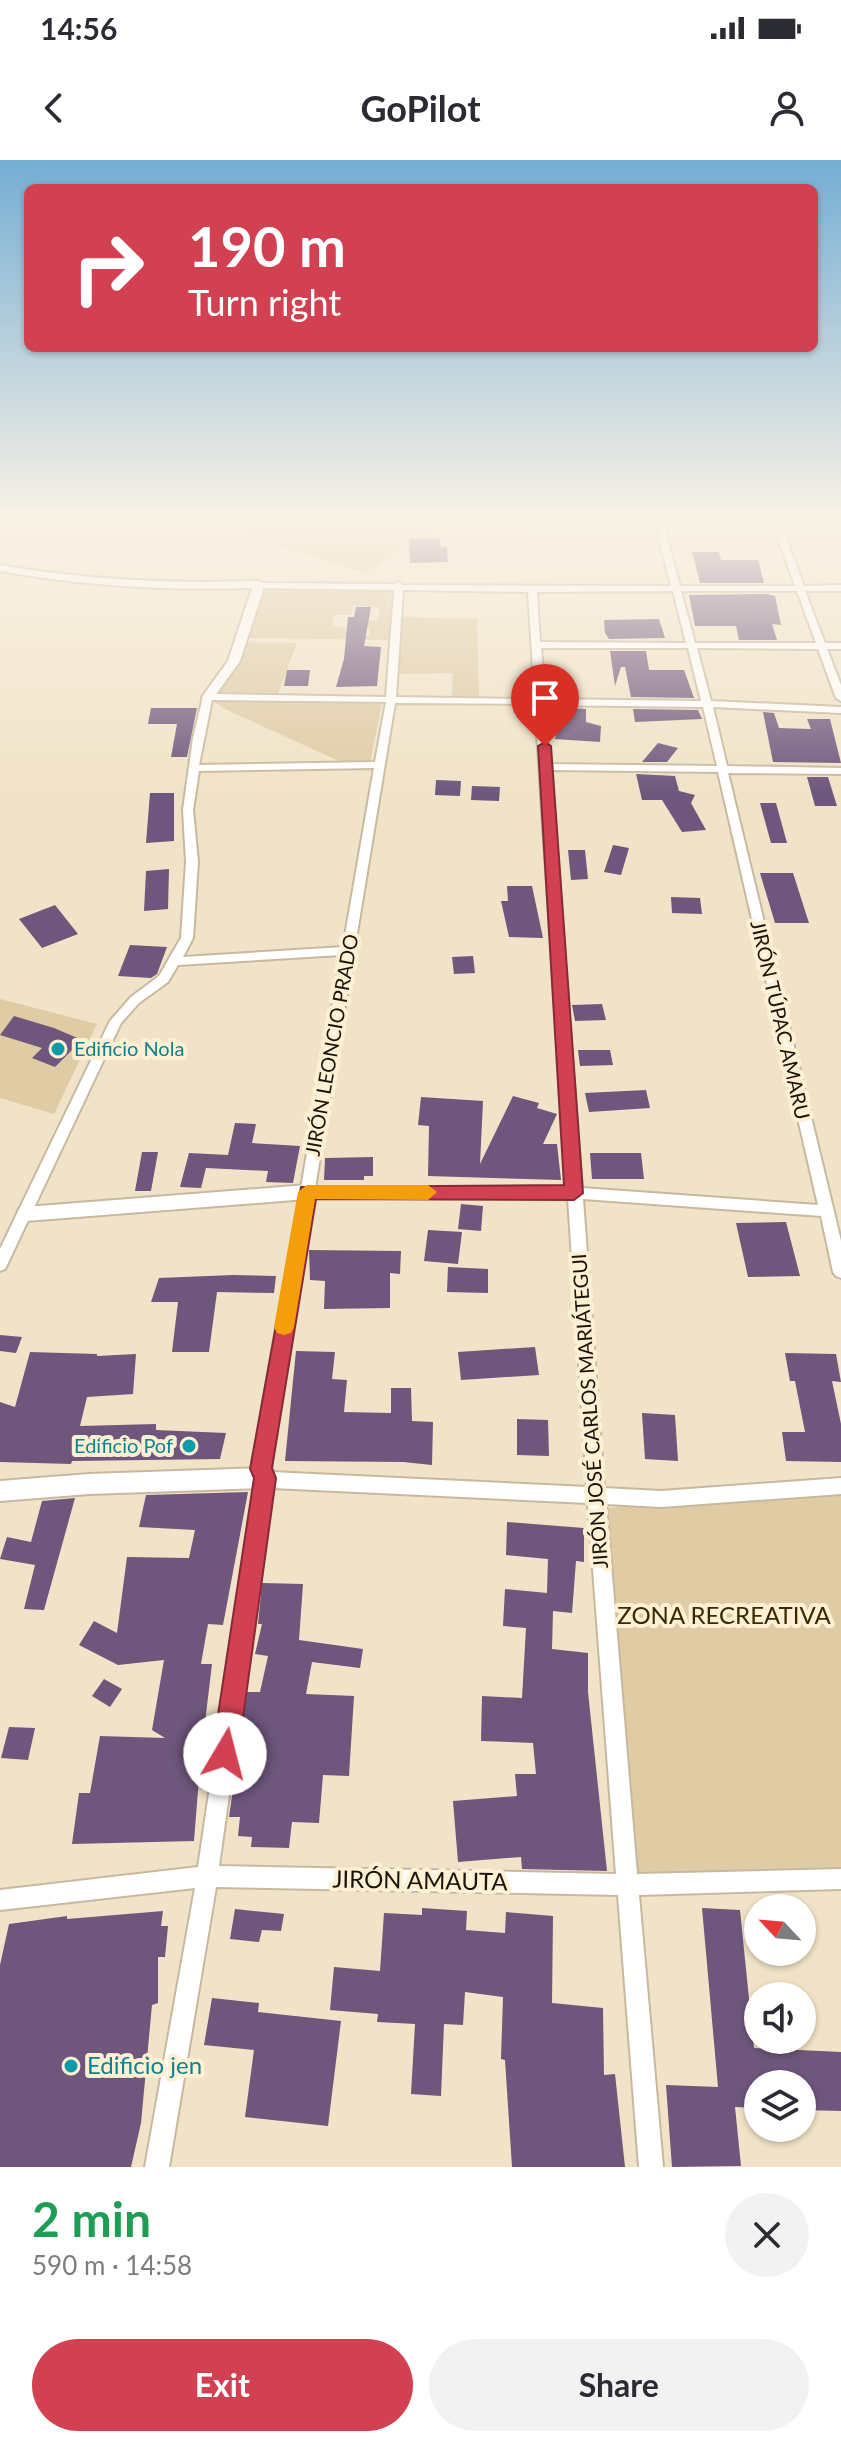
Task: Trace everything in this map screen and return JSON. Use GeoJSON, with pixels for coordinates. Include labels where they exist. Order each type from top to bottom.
{"type":"FeatureCollection","features":[{"type":"Feature","properties":{"kind":"street"},"geometry":{"type":"LineString","coordinates":[[0,1265],[116,1021],[135,1000],[164,979],[187,938],[192,862],[188,810],[194,768],[208,697],[234,661],[251,609]]}},
{"type":"Feature","properties":{"kind":"street","name":"JIRÓN LEONCIO PRADO"},"geometry":{"type":"LineString","coordinates":[[157,2167],[207,1876],[265,1478],[261,1469],[381,765],[391,700],[397,609]]}},
{"type":"Feature","properties":{"kind":"street","name":"JIRÓN JOSÉ CARLOS MARIÁTEGUI"},"geometry":{"type":"LineString","coordinates":[[534,609],[596,1497],[651,2167]]}},
{"type":"Feature","properties":{"kind":"street","name":"JIRÓN TÚPAC AMARU"},"geometry":{"type":"LineString","coordinates":[[681,609],[707,704],[841,1272]]}},
{"type":"Feature","properties":{"kind":"street"},"geometry":{"type":"LineString","coordinates":[[806,609],[841,698]]}},
{"type":"Feature","properties":{"kind":"street"},"geometry":{"type":"LineString","coordinates":[[537,645],[841,646]]}},
{"type":"Feature","properties":{"kind":"street"},"geometry":{"type":"LineString","coordinates":[[208,697],[707,704],[841,710]]}},
{"type":"Feature","properties":{"kind":"street"},"geometry":{"type":"LineString","coordinates":[[194,768],[381,765]]}},
{"type":"Feature","properties":{"kind":"street"},"geometry":{"type":"LineString","coordinates":[[547,767],[841,771]]}},
{"type":"Feature","properties":{"kind":"street"},"geometry":{"type":"LineString","coordinates":[[173,961],[348,951]]}},
{"type":"Feature","properties":{"kind":"street"},"geometry":{"type":"LineString","coordinates":[[26,1214],[307,1192],[574,1193],[826,1211]]}},
{"type":"Feature","properties":{"kind":"street"},"geometry":{"type":"LineString","coordinates":[[0,1491],[89,1484],[265,1478],[661,1499],[841,1486]]}},
{"type":"Feature","properties":{"kind":"street","name":"JIRÓN AMAUTA"},"geometry":{"type":"LineString","coordinates":[[0,1900],[207,1876],[630,1885],[841,1879]]}},
{"type":"Feature","properties":{"kind":"green space"},"geometry":{"type":"Polygon","coordinates":[[[256,609],[353,609],[352,615],[333,615],[333,626],[349,628],[348,636],[370,636],[369,628],[352,626],[354,620],[378,621],[380,609],[390,609],[389,640],[248,638],[256,609]]]}},
{"type":"Feature","properties":{"kind":"green space"},"geometry":{"type":"Polygon","coordinates":[[[402,617],[477,619],[479,699],[452,698],[453,673],[399,674],[402,617]]]}},
{"type":"Feature","properties":{"kind":"green space"},"geometry":{"type":"Polygon","coordinates":[[[243,642],[297,643],[277,696],[214,695],[243,642]]]}},
{"type":"Feature","properties":{"kind":"green space"},"geometry":{"type":"Polygon","coordinates":[[[212,700],[382,704],[370,763],[341,762],[225,709],[212,700]]]}},
{"type":"Feature","properties":{"kind":"green space"},"geometry":{"type":"Polygon","coordinates":[[[0,999],[97,1024],[54,1114],[0,1098],[0,999]]]}},
{"type":"Feature","properties":{"kind":"green space","name":"ZONA RECREATIVA"},"geometry":{"type":"Polygon","coordinates":[[[841,1487],[841,1879],[630,1885],[597,1509],[841,1487]]]}},
{"type":"Feature","properties":{"kind":"building"},"geometry":{"type":"Polygon","coordinates":[[[356,609],[371,609],[364,646],[381,647],[377,686],[336,687],[344,659],[348,617],[354,617],[356,609]]]}},
{"type":"Feature","properties":{"kind":"building"},"geometry":{"type":"Polygon","coordinates":[[[692,609],[778,609],[781,625],[772,624],[777,640],[739,640],[736,626],[695,626],[692,609]]]}},
{"type":"Feature","properties":{"kind":"building"},"geometry":{"type":"Polygon","coordinates":[[[659,619],[665,638],[609,639],[605,633],[604,620],[659,619]]]}},
{"type":"Feature","properties":{"kind":"building"},"geometry":{"type":"Polygon","coordinates":[[[610,651],[646,651],[649,670],[684,670],[694,698],[631,697],[625,667],[621,667],[615,686],[610,651]]]}},
{"type":"Feature","properties":{"kind":"building"},"geometry":{"type":"Polygon","coordinates":[[[287,670],[310,670],[308,686],[284,686],[287,670]]]}},
{"type":"Feature","properties":{"kind":"building"},"geometry":{"type":"Polygon","coordinates":[[[151,708],[197,708],[187,757],[171,757],[177,724],[148,724],[151,708]]]}},
{"type":"Feature","properties":{"kind":"building"},"geometry":{"type":"Polygon","coordinates":[[[571,708],[586,709],[586,722],[601,726],[600,742],[555,739],[559,716],[569,717],[571,708]]]}},
{"type":"Feature","properties":{"kind":"building"},"geometry":{"type":"Polygon","coordinates":[[[633,709],[698,710],[702,719],[635,722],[633,709]]]}},
{"type":"Feature","properties":{"kind":"building"},"geometry":{"type":"Polygon","coordinates":[[[763,712],[774,713],[779,728],[811,729],[807,719],[830,719],[841,763],[773,762],[763,712]]]}},
{"type":"Feature","properties":{"kind":"building"},"geometry":{"type":"Polygon","coordinates":[[[658,743],[678,748],[667,762],[642,762],[658,743]]]}},
{"type":"Feature","properties":{"kind":"building"},"geometry":{"type":"Polygon","coordinates":[[[636,774],[675,776],[679,791],[695,795],[691,803],[706,830],[682,832],[662,800],[642,800],[636,774]]]}},
{"type":"Feature","properties":{"kind":"building"},"geometry":{"type":"Polygon","coordinates":[[[807,777],[828,777],[837,806],[815,806],[807,777]]]}},
{"type":"Feature","properties":{"kind":"building"},"geometry":{"type":"Polygon","coordinates":[[[436,780],[461,781],[460,796],[435,795],[436,780]]]}},
{"type":"Feature","properties":{"kind":"building"},"geometry":{"type":"Polygon","coordinates":[[[472,786],[500,787],[499,801],[471,800],[472,786]]]}},
{"type":"Feature","properties":{"kind":"building"},"geometry":{"type":"Polygon","coordinates":[[[150,793],[174,793],[174,841],[146,843],[150,793]]]}},
{"type":"Feature","properties":{"kind":"building"},"geometry":{"type":"Polygon","coordinates":[[[760,803],[776,803],[787,843],[771,843],[760,803]]]}},
{"type":"Feature","properties":{"kind":"building"},"geometry":{"type":"Polygon","coordinates":[[[613,845],[629,848],[621,875],[604,872],[613,845]]]}},
{"type":"Feature","properties":{"kind":"building"},"geometry":{"type":"Polygon","coordinates":[[[568,850],[585,850],[588,879],[571,880],[568,850]]]}},
{"type":"Feature","properties":{"kind":"building"},"geometry":{"type":"Polygon","coordinates":[[[169,869],[168,909],[144,911],[146,871],[169,869]]]}},
{"type":"Feature","properties":{"kind":"building"},"geometry":{"type":"Polygon","coordinates":[[[760,873],[793,873],[809,923],[775,923],[760,873]]]}},
{"type":"Feature","properties":{"kind":"building"},"geometry":{"type":"Polygon","coordinates":[[[507,886],[532,886],[543,938],[509,937],[501,901],[508,901],[507,886]]]}},
{"type":"Feature","properties":{"kind":"building"},"geometry":{"type":"Polygon","coordinates":[[[671,897],[700,898],[702,914],[672,913],[671,897]]]}},
{"type":"Feature","properties":{"kind":"building"},"geometry":{"type":"Polygon","coordinates":[[[55,905],[78,934],[42,948],[19,919],[55,905]]]}},
{"type":"Feature","properties":{"kind":"building"},"geometry":{"type":"Polygon","coordinates":[[[130,945],[167,947],[157,974],[151,978],[118,976],[130,945]]]}},
{"type":"Feature","properties":{"kind":"building"},"geometry":{"type":"Polygon","coordinates":[[[473,956],[475,973],[454,974],[452,957],[473,956]]]}},
{"type":"Feature","properties":{"kind":"building"},"geometry":{"type":"Polygon","coordinates":[[[602,1004],[606,1020],[575,1021],[572,1005],[602,1004]]]}},
{"type":"Feature","properties":{"kind":"building"},"geometry":{"type":"Polygon","coordinates":[[[14,1016],[82,1040],[55,1067],[32,1058],[42,1048],[0,1035],[14,1016]]]}},
{"type":"Feature","properties":{"kind":"building"},"geometry":{"type":"Polygon","coordinates":[[[578,1050],[610,1050],[613,1065],[580,1066],[578,1050]]]}},
{"type":"Feature","properties":{"kind":"building"},"geometry":{"type":"Polygon","coordinates":[[[646,1090],[650,1108],[589,1112],[585,1093],[646,1090]]]}},
{"type":"Feature","properties":{"kind":"building"},"geometry":{"type":"Polygon","coordinates":[[[513,1096],[539,1103],[537,1108],[557,1114],[543,1144],[557,1144],[561,1180],[428,1176],[429,1126],[418,1125],[421,1097],[483,1101],[480,1164],[513,1096]]]}},
{"type":"Feature","properties":{"kind":"building"},"geometry":{"type":"Polygon","coordinates":[[[235,1123],[256,1124],[252,1143],[300,1146],[293,1183],[266,1182],[268,1171],[206,1168],[201,1188],[180,1187],[189,1153],[228,1155],[235,1123]]]}},
{"type":"Feature","properties":{"kind":"building"},"geometry":{"type":"Polygon","coordinates":[[[142,1152],[158,1152],[151,1191],[135,1191],[142,1152]]]}},
{"type":"Feature","properties":{"kind":"building"},"geometry":{"type":"Polygon","coordinates":[[[590,1153],[641,1153],[644,1179],[592,1179],[590,1153]]]}},
{"type":"Feature","properties":{"kind":"building"},"geometry":{"type":"Polygon","coordinates":[[[373,1157],[373,1176],[364,1176],[364,1180],[324,1180],[325,1158],[373,1157]]]}},
{"type":"Feature","properties":{"kind":"building"},"geometry":{"type":"Polygon","coordinates":[[[461,1204],[483,1206],[481,1231],[458,1229],[461,1204]]]}},
{"type":"Feature","properties":{"kind":"building"},"geometry":{"type":"Polygon","coordinates":[[[786,1222],[800,1276],[748,1277],[736,1223],[786,1222]]]}},
{"type":"Feature","properties":{"kind":"building"},"geometry":{"type":"Polygon","coordinates":[[[428,1230],[462,1232],[458,1264],[424,1261],[428,1230]]]}},
{"type":"Feature","properties":{"kind":"building"},"geometry":{"type":"Polygon","coordinates":[[[309,1250],[401,1251],[400,1274],[390,1273],[390,1308],[324,1309],[325,1281],[310,1280],[309,1250]]]}},
{"type":"Feature","properties":{"kind":"building"},"geometry":{"type":"Polygon","coordinates":[[[448,1267],[488,1269],[488,1293],[447,1292],[448,1267]]]}},
{"type":"Feature","properties":{"kind":"building"},"geometry":{"type":"Polygon","coordinates":[[[276,1276],[274,1293],[217,1292],[209,1352],[172,1352],[178,1302],[151,1302],[159,1278],[276,1276]]]}},
{"type":"Feature","properties":{"kind":"building"},"geometry":{"type":"Polygon","coordinates":[[[0,1335],[22,1337],[16,1353],[0,1351],[0,1335]]]}},
{"type":"Feature","properties":{"kind":"building"},"geometry":{"type":"Polygon","coordinates":[[[535,1347],[539,1375],[461,1380],[458,1352],[535,1347]]]}},
{"type":"Feature","properties":{"kind":"building"},"geometry":{"type":"Polygon","coordinates":[[[296,1351],[335,1352],[332,1379],[347,1380],[344,1412],[391,1413],[391,1388],[411,1388],[412,1421],[433,1422],[432,1465],[285,1461],[296,1351]]]}},
{"type":"Feature","properties":{"kind":"building"},"geometry":{"type":"Polygon","coordinates":[[[30,1352],[97,1356],[136,1354],[133,1394],[87,1397],[80,1426],[156,1424],[156,1430],[226,1433],[220,1459],[72,1461],[71,1464],[0,1462],[0,1402],[15,1407],[30,1352]]]}},
{"type":"Feature","properties":{"kind":"building"},"geometry":{"type":"Polygon","coordinates":[[[785,1353],[836,1354],[841,1382],[832,1381],[841,1424],[841,1462],[786,1461],[782,1432],[805,1432],[795,1381],[790,1381],[785,1353]]]}},
{"type":"Feature","properties":{"kind":"building"},"geometry":{"type":"Polygon","coordinates":[[[642,1413],[675,1415],[678,1461],[645,1459],[642,1413]]]}},
{"type":"Feature","properties":{"kind":"building"},"geometry":{"type":"Polygon","coordinates":[[[517,1419],[548,1420],[549,1456],[517,1455],[517,1419]]]}},
{"type":"Feature","properties":{"kind":"building"},"geometry":{"type":"Polygon","coordinates":[[[248,1492],[223,1625],[208,1624],[201,1664],[212,1664],[203,1739],[207,1739],[202,1778],[199,1778],[194,1841],[72,1844],[79,1793],[90,1793],[100,1736],[165,1738],[152,1730],[164,1660],[118,1665],[79,1645],[94,1621],[117,1633],[127,1557],[189,1558],[195,1530],[139,1527],[146,1495],[248,1492]]]}},
{"type":"Feature","properties":{"kind":"building"},"geometry":{"type":"Polygon","coordinates":[[[75,1498],[44,1610],[24,1609],[35,1565],[0,1559],[7,1537],[31,1542],[42,1501],[75,1498]]]}},
{"type":"Feature","properties":{"kind":"building"},"geometry":{"type":"Polygon","coordinates":[[[507,1522],[584,1528],[584,1562],[576,1561],[572,1613],[553,1611],[552,1649],[588,1653],[588,1692],[607,1871],[522,1869],[521,1857],[458,1862],[453,1801],[517,1796],[515,1774],[536,1774],[533,1743],[481,1741],[482,1696],[522,1698],[526,1628],[503,1626],[505,1589],[547,1593],[548,1559],[506,1555],[507,1522]]]}},
{"type":"Feature","properties":{"kind":"building"},"geometry":{"type":"Polygon","coordinates":[[[262,1583],[303,1584],[299,1640],[363,1649],[360,1668],[312,1662],[306,1694],[354,1696],[349,1776],[323,1775],[319,1823],[292,1822],[289,1848],[251,1847],[252,1837],[238,1836],[240,1817],[229,1817],[247,1692],[260,1692],[268,1656],[255,1654],[262,1624],[258,1624],[262,1583]]]}},
{"type":"Feature","properties":{"kind":"building"},"geometry":{"type":"Polygon","coordinates":[[[104,1679],[122,1689],[110,1707],[92,1696],[104,1679]]]}},
{"type":"Feature","properties":{"kind":"building"},"geometry":{"type":"Polygon","coordinates":[[[9,1727],[35,1728],[28,1760],[1,1758],[9,1727]]]}},
{"type":"Feature","properties":{"kind":"building"},"geometry":{"type":"Polygon","coordinates":[[[422,1908],[467,1911],[466,1930],[505,1933],[506,1912],[553,1916],[552,2003],[603,2008],[604,2075],[615,2074],[625,2167],[512,2167],[505,2060],[501,2059],[503,1997],[465,1992],[463,2025],[444,2024],[441,2096],[411,2094],[415,2024],[377,2022],[378,2014],[330,2010],[334,1967],[380,1971],[384,1913],[422,1915],[422,1908]]]}},
{"type":"Feature","properties":{"kind":"building"},"geometry":{"type":"Polygon","coordinates":[[[702,1908],[740,1910],[747,1982],[744,1982],[744,2054],[841,2052],[841,2111],[816,2110],[816,2070],[744,2070],[744,2107],[735,2107],[741,2166],[672,2167],[666,2085],[718,2087],[702,1908]]]}},
{"type":"Feature","properties":{"kind":"building"},"geometry":{"type":"Polygon","coordinates":[[[235,1909],[284,1914],[281,1931],[262,1930],[259,1942],[230,1939],[235,1909]]]}},
{"type":"Feature","properties":{"kind":"building","name":"Edificio jen"},"geometry":{"type":"Polygon","coordinates":[[[163,1911],[161,1926],[168,1926],[165,1957],[158,1957],[158,2003],[152,2005],[141,2123],[131,2167],[0,2167],[0,1965],[9,1924],[67,1916],[67,1919],[163,1911]]]}},
{"type":"Feature","properties":{"kind":"building"},"geometry":{"type":"Polygon","coordinates":[[[212,1998],[259,2003],[258,2012],[341,2021],[328,2126],[245,2117],[254,2050],[204,2045],[212,1998]]]}},
{"type":"Feature","properties":{"kind":"slow traffic"},"geometry":{"type":"LineString","coordinates":[[284,1327],[307,1192],[428,1192]]}},
{"type":"Feature","properties":{"kind":"place","name":"Edificio Nola"},"geometry":{"type":"Point","coordinates":[58,1049]}},
{"type":"Feature","properties":{"kind":"place","name":"Edificio Pof"},"geometry":{"type":"Point","coordinates":[189,1446]}},
{"type":"Feature","properties":{"kind":"place","name":"Edificio jen"},"geometry":{"type":"Point","coordinates":[71,2066]}},
{"type":"Feature","properties":{"kind":"route"},"geometry":{"type":"LineString","coordinates":[[225,1754],[265,1478],[261,1469],[269,1414],[307,1192],[574,1193],[545,746]]}}]}
